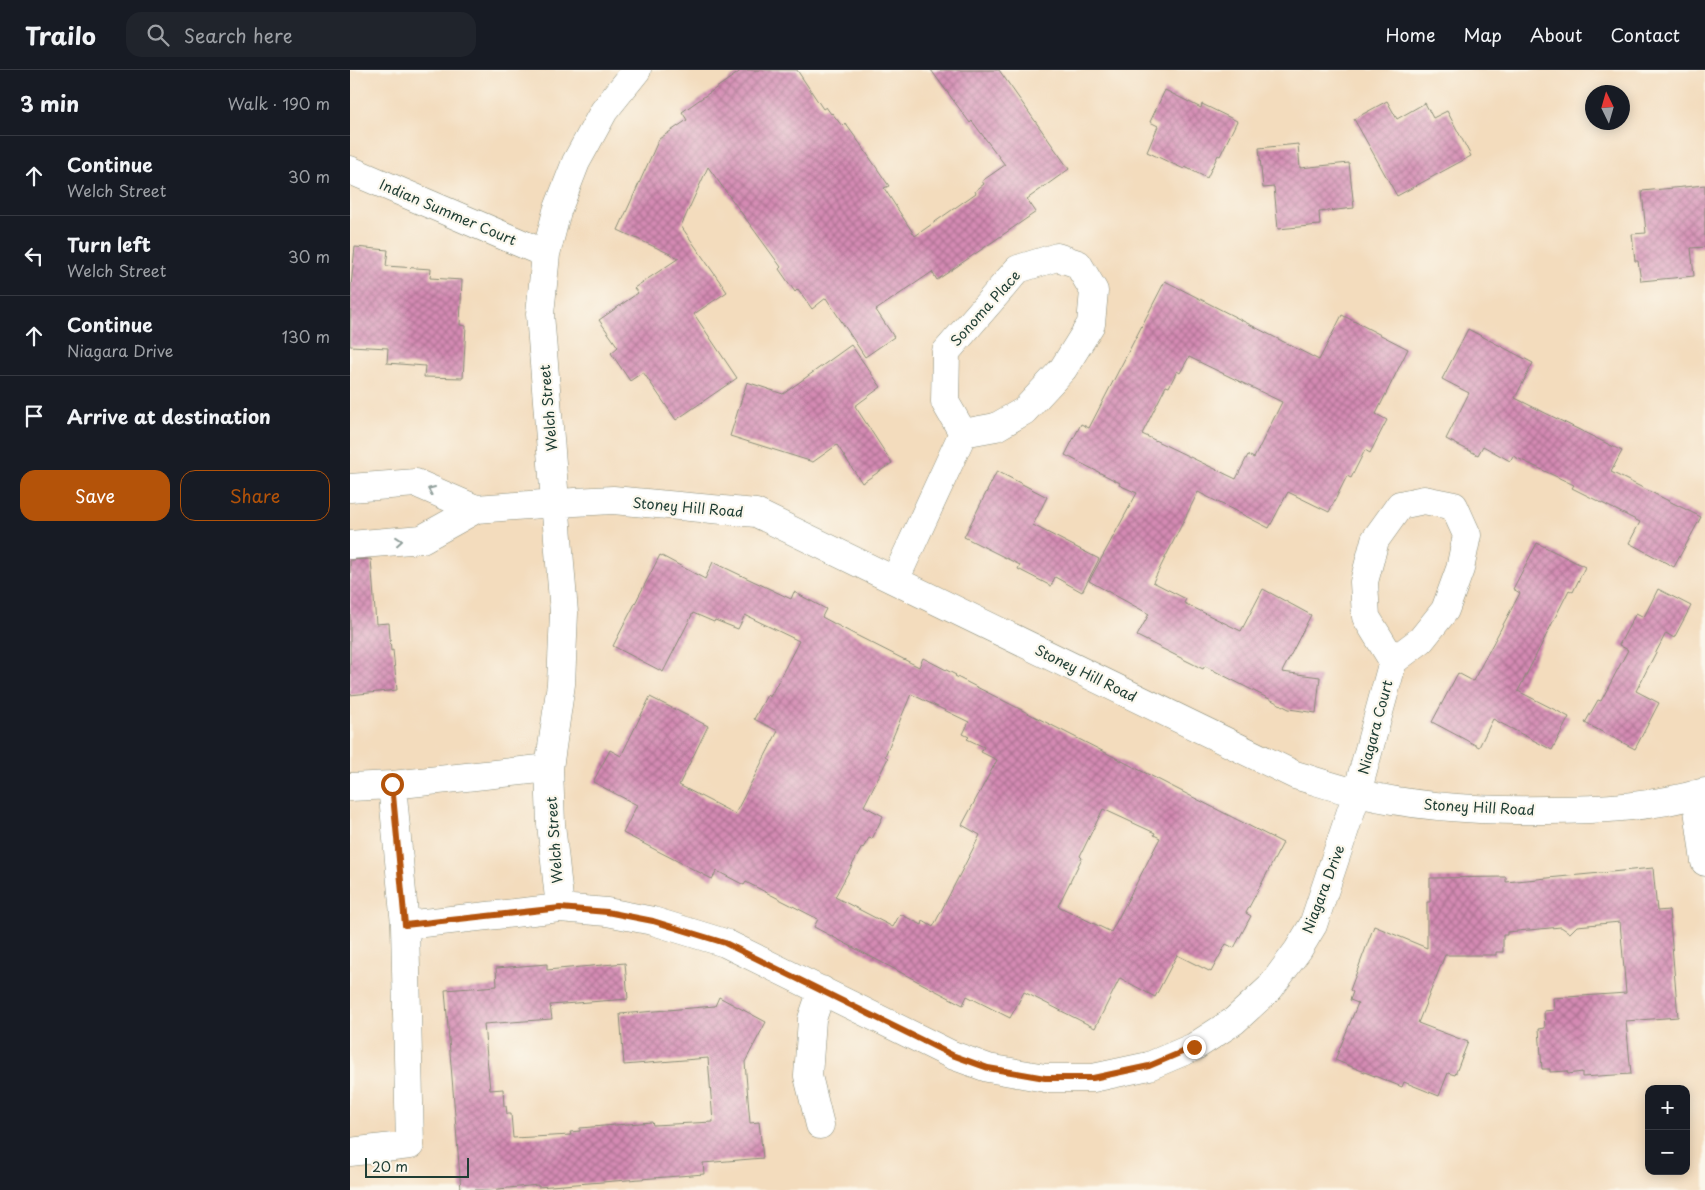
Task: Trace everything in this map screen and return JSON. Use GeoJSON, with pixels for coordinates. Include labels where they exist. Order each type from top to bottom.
{"type":"FeatureCollection","features":[{"type":"Feature","properties":{"kind":"street","name":"Welch Street"},"geometry":{"type":"LineString","coordinates":[[560,908],[551,824],[549,768],[561,684],[564,614],[540,314],[546,254],[557,211],[576,162],[604,111],[637,70]]}},
{"type":"Feature","properties":{"kind":"street","name":"Indian Summer Court"},"geometry":{"type":"LineString","coordinates":[[350,170],[546,254]]}},
{"type":"Feature","properties":{"kind":"street","name":"Sonoma Place"},"geometry":{"type":"LineString","coordinates":[[1057,256],[1078,264],[1094,291],[1091,324],[1063,369],[1024,411],[996,426],[963,434],[945,402],[946,352],[1018,269],[1057,256]]}},
{"type":"Feature","properties":{"kind":"street"},"geometry":{"type":"LineString","coordinates":[[895,580],[963,434]]}},
{"type":"Feature","properties":{"kind":"street","name":"Stoney Hill Road"},"geometry":{"type":"LineString","coordinates":[[350,488],[416,483],[476,509]]}},
{"type":"Feature","properties":{"kind":"street","name":"Stoney Hill Road"},"geometry":{"type":"LineString","coordinates":[[350,545],[422,539],[476,509],[613,500],[756,513],[1295,775],[1357,793],[1443,808],[1500,811],[1592,810],[1650,803],[1701,793]]}},
{"type":"Feature","properties":{"kind":"street","name":"Niagara Court"},"geometry":{"type":"LineString","coordinates":[[1357,793],[1394,661],[1421,640],[1445,610],[1460,569],[1467,535],[1454,506],[1424,500],[1400,505],[1375,540],[1364,582],[1366,617],[1394,661]]}},
{"type":"Feature","properties":{"kind":"street"},"geometry":{"type":"LineString","coordinates":[[350,787],[549,768]]}},
{"type":"Feature","properties":{"kind":"street"},"geometry":{"type":"LineString","coordinates":[[350,1152],[410,1145],[405,925],[392,784]]}},
{"type":"Feature","properties":{"kind":"street","name":"Niagara Drive"},"geometry":{"type":"LineString","coordinates":[[560,908],[607,912],[653,921],[725,943],[952,1055],[988,1068],[1045,1078],[1093,1078],[1149,1066],[1194,1047],[1234,1021],[1270,988],[1298,950],[1312,925],[1357,793]]}},
{"type":"Feature","properties":{"kind":"street"},"geometry":{"type":"LineString","coordinates":[[1701,793],[1705,862]]}},
{"type":"Feature","properties":{"kind":"street"},"geometry":{"type":"LineString","coordinates":[[405,925],[560,908]]}},
{"type":"Feature","properties":{"kind":"street"},"geometry":{"type":"LineString","coordinates":[[820,1124],[808,1076],[812,1020],[822,990]]}},
{"type":"Feature","properties":{"kind":"building"},"geometry":{"type":"Polygon","coordinates":[[[742,70],[797,70],[823,109],[826,107],[842,126],[845,123],[861,145],[889,186],[884,188],[915,236],[976,193],[975,191],[984,184],[982,181],[1005,165],[972,121],[970,123],[931,70],[999,70],[1069,169],[1027,199],[1036,212],[937,280],[932,272],[876,310],[894,337],[865,357],[826,298],[812,309],[798,289],[795,292],[779,269],[781,267],[708,167],[681,226],[727,292],[694,314],[737,378],[676,420],[643,372],[630,381],[611,353],[618,347],[599,320],[638,293],[634,288],[679,258],[618,230],[659,139],[687,120],[682,112],[742,70]]]}},
{"type":"Feature","properties":{"kind":"building"},"geometry":{"type":"Polygon","coordinates":[[[1165,90],[1201,108],[1202,104],[1237,121],[1207,178],[1147,152],[1158,126],[1150,122],[1165,90]]]}},
{"type":"Feature","properties":{"kind":"building"},"geometry":{"type":"Polygon","coordinates":[[[1387,101],[1397,119],[1425,103],[1433,118],[1447,111],[1471,156],[1397,196],[1354,119],[1387,101]]]}},
{"type":"Feature","properties":{"kind":"building"},"geometry":{"type":"Polygon","coordinates":[[[1298,144],[1300,168],[1349,163],[1354,208],[1319,212],[1320,225],[1278,229],[1274,187],[1263,188],[1259,148],[1298,144]]]}},
{"type":"Feature","properties":{"kind":"building"},"geometry":{"type":"Polygon","coordinates":[[[1705,185],[1705,247],[1691,248],[1694,276],[1641,281],[1638,261],[1635,261],[1632,234],[1646,233],[1642,191],[1705,185]]]}},
{"type":"Feature","properties":{"kind":"building"},"geometry":{"type":"Polygon","coordinates":[[[355,247],[388,250],[386,266],[431,269],[430,278],[462,280],[460,325],[466,326],[463,378],[424,377],[425,366],[387,363],[388,348],[350,346],[351,286],[355,247]]]}},
{"type":"Feature","properties":{"kind":"building"},"geometry":{"type":"Polygon","coordinates":[[[1165,281],[1319,360],[1342,315],[1408,349],[1376,414],[1387,420],[1370,453],[1365,450],[1351,478],[1347,476],[1329,512],[1288,492],[1269,528],[1198,492],[1153,582],[1186,599],[1184,603],[1241,631],[1263,589],[1311,615],[1282,672],[1320,677],[1316,713],[1289,709],[1205,666],[1203,669],[1137,636],[1149,614],[1089,581],[1137,493],[1065,455],[1081,424],[1089,428],[1165,281]],[[1189,357],[1180,373],[1177,371],[1169,387],[1166,386],[1142,434],[1236,479],[1248,455],[1254,458],[1282,402],[1189,357]]]}},
{"type":"Feature","properties":{"kind":"building"},"geometry":{"type":"Polygon","coordinates":[[[1468,329],[1533,363],[1515,398],[1622,451],[1611,472],[1701,517],[1674,567],[1629,543],[1640,522],[1572,488],[1574,485],[1513,456],[1510,461],[1483,446],[1478,455],[1446,439],[1469,393],[1442,379],[1468,329]]]}},
{"type":"Feature","properties":{"kind":"building"},"geometry":{"type":"Polygon","coordinates":[[[851,345],[881,387],[855,406],[892,463],[862,483],[837,445],[813,462],[730,436],[747,382],[783,394],[851,345]]]}},
{"type":"Feature","properties":{"kind":"building"},"geometry":{"type":"Polygon","coordinates":[[[997,471],[1047,497],[1033,525],[1099,559],[1082,592],[1055,577],[1051,586],[1018,569],[1020,565],[964,537],[997,471]]]}},
{"type":"Feature","properties":{"kind":"building"},"geometry":{"type":"Polygon","coordinates":[[[1537,543],[1585,567],[1573,592],[1569,590],[1518,691],[1569,717],[1552,750],[1493,719],[1479,747],[1432,722],[1458,673],[1473,681],[1520,593],[1513,589],[1537,543]]]}},
{"type":"Feature","properties":{"kind":"building"},"geometry":{"type":"Polygon","coordinates":[[[660,555],[705,579],[713,562],[791,599],[794,592],[826,609],[822,617],[850,632],[919,667],[923,658],[1283,843],[1246,913],[1251,916],[1234,948],[1226,944],[1211,972],[1177,955],[1155,997],[1120,978],[1095,1028],[1024,992],[1010,1018],[967,996],[963,1005],[814,927],[818,919],[746,882],[744,885],[717,871],[712,879],[623,833],[637,805],[593,782],[610,750],[621,756],[650,697],[708,726],[679,785],[735,814],[778,731],[754,719],[767,695],[770,697],[799,641],[745,615],[738,629],[693,613],[663,672],[613,646],[660,555]],[[911,694],[885,756],[888,758],[864,806],[883,816],[872,839],[869,838],[862,847],[835,897],[893,927],[900,914],[922,925],[923,921],[933,927],[980,835],[962,825],[997,760],[981,752],[984,747],[967,739],[969,737],[963,734],[969,722],[911,694]],[[1103,809],[1080,856],[1082,858],[1058,906],[1111,932],[1160,838],[1154,835],[1155,833],[1103,809]]]}},
{"type":"Feature","properties":{"kind":"building"},"geometry":{"type":"Polygon","coordinates":[[[371,559],[376,624],[389,623],[397,690],[350,695],[350,560],[371,559]]]}},
{"type":"Feature","properties":{"kind":"building"},"geometry":{"type":"Polygon","coordinates":[[[1658,589],[1691,606],[1674,638],[1666,633],[1636,691],[1659,703],[1635,749],[1585,723],[1598,700],[1601,701],[1628,650],[1619,645],[1636,613],[1644,617],[1658,589]]]}},
{"type":"Feature","properties":{"kind":"building"},"geometry":{"type":"Polygon","coordinates":[[[1653,868],[1657,911],[1669,910],[1678,1017],[1626,1021],[1631,1074],[1582,1077],[1582,1072],[1568,1074],[1567,1071],[1550,1072],[1550,1069],[1542,1069],[1539,1029],[1545,1028],[1544,1011],[1554,1010],[1553,998],[1626,993],[1620,922],[1577,926],[1570,933],[1561,927],[1507,932],[1507,935],[1503,935],[1503,952],[1496,952],[1496,955],[1445,955],[1418,1023],[1468,1042],[1455,1075],[1448,1073],[1439,1096],[1404,1082],[1402,1087],[1335,1060],[1358,1003],[1350,1000],[1353,992],[1350,990],[1374,926],[1427,948],[1427,902],[1430,902],[1430,878],[1506,877],[1506,882],[1653,868]]]}},
{"type":"Feature","properties":{"kind":"building"},"geometry":{"type":"Polygon","coordinates":[[[625,963],[628,999],[550,1005],[552,1019],[484,1024],[490,1090],[503,1089],[504,1106],[506,1106],[507,1114],[511,1114],[513,1138],[571,1135],[570,1132],[580,1131],[580,1128],[652,1122],[653,1125],[713,1122],[708,1058],[624,1065],[620,1014],[715,1006],[719,997],[766,1022],[745,1062],[750,1123],[759,1122],[763,1158],[703,1163],[704,1174],[538,1187],[538,1185],[489,1190],[461,1190],[445,990],[497,986],[496,968],[547,964],[547,970],[625,963]]]}},
{"type":"Feature","properties":{"kind":"route"},"geometry":{"type":"LineString","coordinates":[[392,784],[405,925],[560,908],[607,912],[653,921],[725,943],[952,1055],[988,1068],[1045,1078],[1093,1078],[1149,1066],[1194,1047]]}}]}
